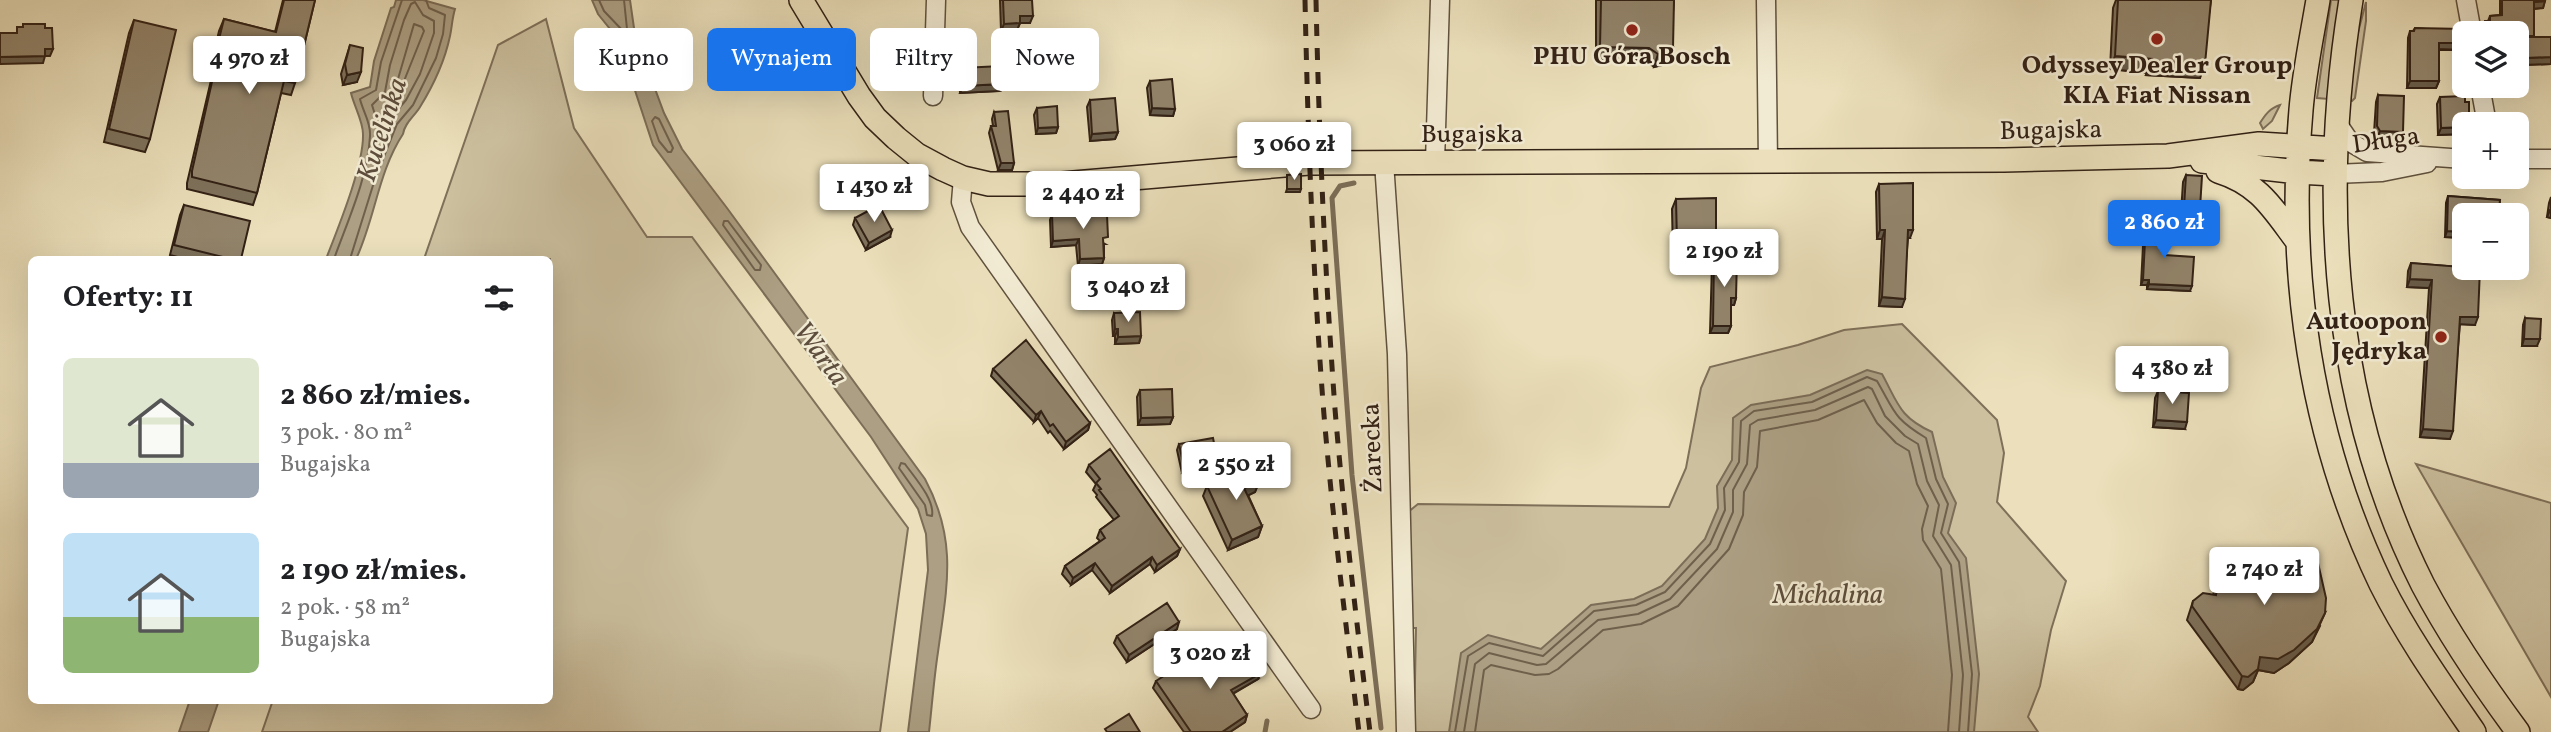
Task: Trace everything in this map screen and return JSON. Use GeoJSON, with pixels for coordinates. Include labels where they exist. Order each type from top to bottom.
{"type":"FeatureCollection","features":[{"type":"Feature","properties":{"kind":"main road","name":"Bugajska"},"geometry":{"type":"LineString","coordinates":[[801,0],[875,118],[917,155],[963,178],[989,184],[1029,185],[1256,166],[1384,162],[1768,162],[2168,156],[2259,144],[2336,149]]}},
{"type":"Feature","properties":{"kind":"main road"},"geometry":{"type":"LineString","coordinates":[[2318,0],[2301,108],[2298,172],[2298,242],[2304,330],[2313,381],[2345,498],[2381,584],[2432,672],[2474,732]]}},
{"type":"Feature","properties":{"kind":"main road"},"geometry":{"type":"LineString","coordinates":[[2351,0],[2337,123],[2335,233],[2349,365],[2360,415],[2383,492],[2423,584],[2518,732]]}},
{"type":"Feature","properties":{"kind":"main road","name":"Bugajska"},"geometry":{"type":"LineString","coordinates":[[2168,156],[2334,174]]}},
{"type":"Feature","properties":{"kind":"main road"},"geometry":{"type":"LineString","coordinates":[[2168,156],[2246,182],[2266,200],[2298,242]]}},
{"type":"Feature","properties":{"kind":"street"},"geometry":{"type":"LineString","coordinates":[[933,96],[936,0]]}},
{"type":"Feature","properties":{"kind":"street"},"geometry":{"type":"LineString","coordinates":[[1435,162],[1440,0]]}},
{"type":"Feature","properties":{"kind":"street"},"geometry":{"type":"LineString","coordinates":[[1766,0],[1768,162]]}},
{"type":"Feature","properties":{"kind":"street"},"geometry":{"type":"LineString","coordinates":[[2466,0],[2470,21]]}},
{"type":"Feature","properties":{"kind":"street","name":"Długa"},"geometry":{"type":"LineString","coordinates":[[2337,123],[2350,142],[2367,152],[2452,159]]}},
{"type":"Feature","properties":{"kind":"street","name":"Długa"},"geometry":{"type":"LineString","coordinates":[[2334,174],[2382,172],[2444,159]]}},
{"type":"Feature","properties":{"kind":"street"},"geometry":{"type":"LineString","coordinates":[[2529,159],[2551,159]]}},
{"type":"Feature","properties":{"kind":"street","name":"Żarecka"},"geometry":{"type":"LineString","coordinates":[[1384,162],[1397,354],[1406,732]]}},
{"type":"Feature","properties":{"kind":"street"},"geometry":{"type":"LineString","coordinates":[[963,178],[961,202],[970,227],[1311,709]]}},
{"type":"Feature","properties":{"kind":"shaded area"},"geometry":{"type":"Polygon","coordinates":[[[2331,0],[2340,0],[2329,99],[2317,98],[2331,0]]]}},
{"type":"Feature","properties":{"kind":"shaded area"},"geometry":{"type":"Polygon","coordinates":[[[2366,2],[2366,21],[2355,98],[2352,101],[2356,40],[2366,2]]]}},
{"type":"Feature","properties":{"kind":"shaded area"},"geometry":{"type":"Polygon","coordinates":[[[546,19],[574,128],[647,237],[692,237],[908,528],[880,732],[262,732],[272,704],[553,704],[553,256],[425,256],[498,45],[546,19]]]}},
{"type":"Feature","properties":{"kind":"shaded area"},"geometry":{"type":"Polygon","coordinates":[[[2280,105],[2272,121],[2263,129],[2260,123],[2264,117],[2280,105]]]}},
{"type":"Feature","properties":{"kind":"shaded area"},"geometry":{"type":"Polygon","coordinates":[[[1902,324],[1997,420],[2004,453],[1997,502],[2066,581],[2051,630],[2040,686],[2028,717],[2038,732],[1414,732],[1416,628],[1404,628],[1402,517],[1418,504],[1669,507],[1686,468],[1701,388],[1710,367],[1798,345],[1844,330],[1902,324]]]}},
{"type":"Feature","properties":{"kind":"shaded area"},"geometry":{"type":"Polygon","coordinates":[[[2416,464],[2551,503],[2551,697],[2416,464]]]}},
{"type":"Feature","properties":{"kind":"water","name":"Kucelinka"},"geometry":{"type":"Polygon","coordinates":[[[396,0],[423,0],[455,9],[448,45],[429,90],[406,126],[388,164],[357,256],[327,256],[349,196],[362,147],[363,129],[351,93],[370,87],[374,61],[391,8],[396,0]]]}},
{"type":"Feature","properties":{"kind":"water"},"geometry":{"type":"Polygon","coordinates":[[[592,0],[630,0],[634,28],[609,28],[598,14],[592,0]]]}},
{"type":"Feature","properties":{"kind":"water","name":"Warta"},"geometry":{"type":"Polygon","coordinates":[[[635,91],[656,91],[682,149],[925,479],[942,523],[947,564],[947,585],[929,732],[908,732],[928,570],[926,534],[918,509],[871,437],[653,145],[635,91]]]}},
{"type":"Feature","properties":{"kind":"water","name":"Michalina"},"geometry":{"type":"Polygon","coordinates":[[[1867,370],[1882,374],[1906,415],[1932,432],[1943,477],[1956,503],[1948,533],[1966,558],[1979,674],[1974,732],[1449,732],[1461,653],[1488,635],[1541,649],[1591,605],[1634,599],[1662,586],[1705,539],[1718,508],[1717,486],[1732,460],[1733,418],[1751,405],[1810,395],[1867,370]]]}},
{"type":"Feature","properties":{"kind":"water"},"geometry":{"type":"Polygon","coordinates":[[[189,704],[218,704],[208,732],[179,732],[189,704]]]}},
{"type":"Feature","properties":{"kind":"building"},"geometry":{"type":"Polygon","coordinates":[[[284,0],[315,0],[295,83],[284,81],[257,193],[192,177],[224,19],[276,32],[284,0]]]}},
{"type":"Feature","properties":{"kind":"building"},"geometry":{"type":"Polygon","coordinates":[[[1003,0],[1032,0],[1033,16],[1020,16],[1020,23],[1004,24],[1003,0]]]}},
{"type":"Feature","properties":{"kind":"building","name":"PHU Góra Bosch"},"geometry":{"type":"Polygon","coordinates":[[[1601,0],[1674,0],[1673,48],[1670,52],[1658,54],[1649,48],[1600,47],[1601,0]]]}},
{"type":"Feature","properties":{"kind":"building","name":"Odyssey Dealer Group KIA Fiat Nissan"},"geometry":{"type":"Polygon","coordinates":[[[2118,0],[2211,0],[2205,64],[2115,56],[2118,0]]]}},
{"type":"Feature","properties":{"kind":"building"},"geometry":{"type":"Polygon","coordinates":[[[2502,0],[2545,0],[2534,2],[2534,36],[2529,36],[2529,21],[2490,21],[2490,16],[2502,15],[2502,0]]]}},
{"type":"Feature","properties":{"kind":"building"},"geometry":{"type":"Polygon","coordinates":[[[134,20],[176,30],[150,139],[109,129],[134,20]]]}},
{"type":"Feature","properties":{"kind":"building"},"geometry":{"type":"Polygon","coordinates":[[[23,24],[45,24],[45,28],[52,28],[53,49],[45,49],[45,56],[0,57],[0,33],[17,33],[17,27],[23,27],[23,24]]]}},
{"type":"Feature","properties":{"kind":"building"},"geometry":{"type":"Polygon","coordinates":[[[2415,28],[2452,29],[2452,43],[2439,43],[2439,81],[2410,81],[2410,31],[2415,28]]]}},
{"type":"Feature","properties":{"kind":"building"},"geometry":{"type":"Polygon","coordinates":[[[2529,37],[2551,37],[2551,57],[2529,58],[2529,37]]]}},
{"type":"Feature","properties":{"kind":"building"},"geometry":{"type":"Polygon","coordinates":[[[350,45],[363,48],[361,72],[347,75],[345,64],[350,45]]]}},
{"type":"Feature","properties":{"kind":"building"},"geometry":{"type":"Polygon","coordinates":[[[977,67],[991,67],[991,85],[977,85],[977,67]]]}},
{"type":"Feature","properties":{"kind":"building"},"geometry":{"type":"Polygon","coordinates":[[[1172,79],[1175,109],[1152,108],[1150,81],[1172,79]]]}},
{"type":"Feature","properties":{"kind":"building"},"geometry":{"type":"Polygon","coordinates":[[[2378,95],[2404,96],[2403,132],[2380,131],[2377,126],[2378,95]]]}},
{"type":"Feature","properties":{"kind":"building"},"geometry":{"type":"Polygon","coordinates":[[[2440,97],[2465,98],[2465,102],[2469,102],[2469,112],[2452,112],[2452,128],[2441,128],[2440,97]]]}},
{"type":"Feature","properties":{"kind":"building"},"geometry":{"type":"Polygon","coordinates":[[[1115,98],[1118,132],[1092,134],[1090,100],[1115,98]]]}},
{"type":"Feature","properties":{"kind":"building"},"geometry":{"type":"Polygon","coordinates":[[[1057,106],[1058,127],[1038,128],[1037,108],[1057,106]]]}},
{"type":"Feature","properties":{"kind":"building"},"geometry":{"type":"Polygon","coordinates":[[[1008,111],[1014,163],[1001,163],[991,126],[996,126],[994,112],[1008,111]]]}},
{"type":"Feature","properties":{"kind":"building"},"geometry":{"type":"Polygon","coordinates":[[[1301,174],[1301,189],[1287,189],[1287,175],[1301,174]]]}},
{"type":"Feature","properties":{"kind":"building"},"geometry":{"type":"Polygon","coordinates":[[[2186,175],[2202,176],[2200,208],[2184,207],[2186,175]]]}},
{"type":"Feature","properties":{"kind":"building"},"geometry":{"type":"Polygon","coordinates":[[[1913,183],[1913,230],[1908,230],[1905,299],[1882,297],[1885,230],[1880,230],[1879,184],[1913,183]]]}},
{"type":"Feature","properties":{"kind":"building"},"geometry":{"type":"Polygon","coordinates":[[[2448,196],[2500,200],[2500,203],[2452,203],[2452,231],[2447,231],[2448,196]]]}},
{"type":"Feature","properties":{"kind":"building"},"geometry":{"type":"Polygon","coordinates":[[[1716,198],[1716,243],[1677,243],[1676,199],[1716,198]]]}},
{"type":"Feature","properties":{"kind":"building"},"geometry":{"type":"Polygon","coordinates":[[[184,205],[250,221],[242,256],[219,256],[174,245],[184,205]]]}},
{"type":"Feature","properties":{"kind":"building"},"geometry":{"type":"Polygon","coordinates":[[[879,205],[892,230],[869,243],[855,218],[879,205]]]}},
{"type":"Feature","properties":{"kind":"building"},"geometry":{"type":"Polygon","coordinates":[[[1101,211],[1107,215],[1108,237],[1103,238],[1104,258],[1080,259],[1079,239],[1053,241],[1052,214],[1101,211]]]}},
{"type":"Feature","properties":{"kind":"building"},"geometry":{"type":"Polygon","coordinates":[[[2146,221],[2166,222],[2165,255],[2194,257],[2192,286],[2149,284],[2149,280],[2143,280],[2146,221]]]}},
{"type":"Feature","properties":{"kind":"building"},"geometry":{"type":"Polygon","coordinates":[[[1714,257],[1737,257],[1736,298],[1731,298],[1731,326],[1713,326],[1714,257]]]}},
{"type":"Feature","properties":{"kind":"building"},"geometry":{"type":"Polygon","coordinates":[[[2411,263],[2452,266],[2452,280],[2480,280],[2478,317],[2460,317],[2453,431],[2423,429],[2432,280],[2410,279],[2411,263]]]}},
{"type":"Feature","properties":{"kind":"building"},"geometry":{"type":"Polygon","coordinates":[[[1140,312],[1141,336],[1118,337],[1114,313],[1140,312]]]}},
{"type":"Feature","properties":{"kind":"building"},"geometry":{"type":"Polygon","coordinates":[[[2525,318],[2541,319],[2540,339],[2524,339],[2525,318]]]}},
{"type":"Feature","properties":{"kind":"building"},"geometry":{"type":"Polygon","coordinates":[[[1026,340],[1090,423],[1066,442],[1053,424],[1050,426],[1041,411],[1036,415],[993,369],[1026,340]]]}},
{"type":"Feature","properties":{"kind":"building"},"geometry":{"type":"Polygon","coordinates":[[[1172,389],[1173,417],[1141,418],[1140,390],[1172,389]]]}},
{"type":"Feature","properties":{"kind":"building"},"geometry":{"type":"Polygon","coordinates":[[[2158,391],[2189,393],[2187,422],[2156,420],[2158,391]]]}},
{"type":"Feature","properties":{"kind":"building"},"geometry":{"type":"Polygon","coordinates":[[[1213,438],[1218,463],[1184,467],[1179,444],[1213,438]]]}},
{"type":"Feature","properties":{"kind":"building"},"geometry":{"type":"Polygon","coordinates":[[[1110,449],[1180,549],[1157,565],[1152,557],[1112,586],[1095,563],[1073,578],[1065,566],[1105,538],[1100,530],[1119,516],[1099,490],[1101,489],[1096,483],[1100,479],[1089,465],[1110,449]]]}},
{"type":"Feature","properties":{"kind":"building"},"geometry":{"type":"Polygon","coordinates":[[[1251,465],[1259,482],[1244,488],[1262,526],[1232,540],[1207,486],[1251,465]]]}},
{"type":"Feature","properties":{"kind":"building"},"geometry":{"type":"Polygon","coordinates":[[[2259,551],[2289,551],[2314,566],[2318,563],[2326,598],[2325,613],[2317,629],[2294,650],[2278,659],[2260,657],[2258,669],[2248,677],[2242,676],[2192,606],[2193,601],[2203,593],[2216,595],[2219,577],[2233,566],[2259,551]]]}},
{"type":"Feature","properties":{"kind":"building"},"geometry":{"type":"Polygon","coordinates":[[[1167,603],[1179,622],[1129,655],[1117,636],[1167,603]]]}},
{"type":"Feature","properties":{"kind":"building"},"geometry":{"type":"Polygon","coordinates":[[[1243,644],[1261,673],[1231,690],[1247,715],[1222,732],[1191,732],[1156,681],[1195,656],[1204,669],[1243,644]]]}},
{"type":"Feature","properties":{"kind":"building"},"geometry":{"type":"Polygon","coordinates":[[[1129,714],[1140,732],[1107,732],[1105,729],[1129,714]]]}},
{"type":"Feature","properties":{"kind":"waterway"},"geometry":{"type":"LineString","coordinates":[[1354,183],[1340,186],[1332,198],[1352,475],[1381,728]]}},
{"type":"Feature","properties":{"kind":"waterway"},"geometry":{"type":"LineString","coordinates":[[1265,732],[1267,721]]}},
{"type":"Feature","properties":{"kind":"railway"},"geometry":{"type":"LineString","coordinates":[[1305,0],[1320,363],[1359,732]]}},
{"type":"Feature","properties":{"kind":"railway"},"geometry":{"type":"LineString","coordinates":[[1316,0],[1323,205],[1335,409],[1370,732]]}},
{"type":"Feature","properties":{"kind":"place","name":"PHU Góra Bosch"},"geometry":{"type":"Point","coordinates":[1632,30]}},
{"type":"Feature","properties":{"kind":"place","name":"Odyssey Dealer Group KIA Fiat Nissan"},"geometry":{"type":"Point","coordinates":[2157,39]}},
{"type":"Feature","properties":{"kind":"place","name":"Autoopon Jędryka"},"geometry":{"type":"Point","coordinates":[2441,337]}}]}
